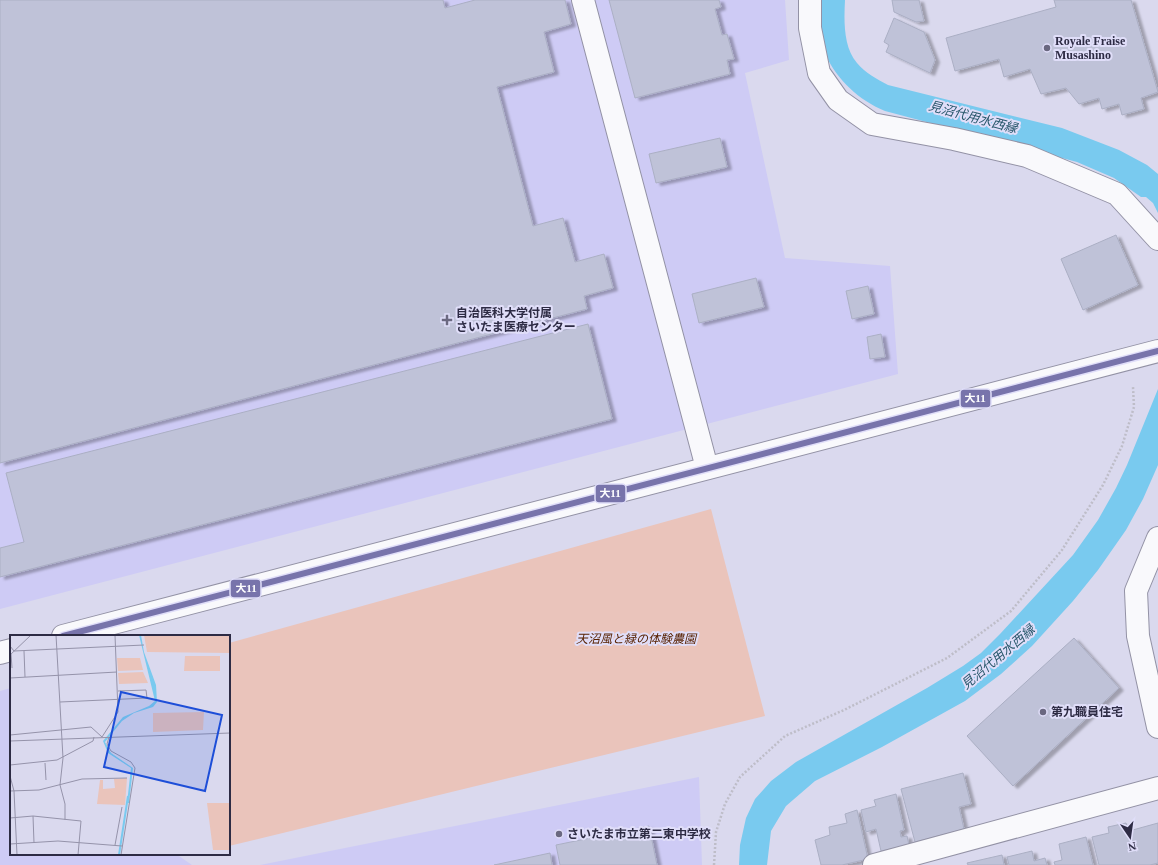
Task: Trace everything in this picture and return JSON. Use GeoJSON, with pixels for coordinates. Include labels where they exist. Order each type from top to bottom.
{"type":"FeatureCollection","features":[{"type":"Feature","properties":{"kind":"street"},"geometry":{"type":"LineString","coordinates":[[583,0],[707,468]]}},
{"type":"Feature","properties":{"kind":"street"},"geometry":{"type":"LineString","coordinates":[[810,0],[810,28],[819,73],[838,100],[872,124],[954,139],[1027,156],[1117,194],[1158,239]]}},
{"type":"Feature","properties":{"kind":"street"},"geometry":{"type":"LineString","coordinates":[[67,635],[1158,351]]}},
{"type":"Feature","properties":{"kind":"street"},"geometry":{"type":"LineString","coordinates":[[1158,538],[1136,591],[1138,636],[1158,727]]}},
{"type":"Feature","properties":{"kind":"street"},"geometry":{"type":"LineString","coordinates":[[0,652],[10,650]]}},
{"type":"Feature","properties":{"kind":"street"},"geometry":{"type":"LineString","coordinates":[[874,865],[1158,788]]}},
{"type":"Feature","properties":{"kind":"path"},"geometry":{"type":"LineString","coordinates":[[714,865],[716,832],[725,804],[740,777],[785,736],[844,710],[947,658],[1011,611],[1062,550],[1103,485],[1122,446],[1134,406],[1131,358]]}},
{"type":"Feature","properties":{"kind":"shaded area","name":"自治医科大学付属 さいたま医療センター"},"geometry":{"type":"Polygon","coordinates":[[[0,0],[785,0],[789,60],[745,73],[785,258],[890,266],[898,374],[0,609],[0,0]]]}},
{"type":"Feature","properties":{"kind":"shaded area"},"geometry":{"type":"Polygon","coordinates":[[[10,688],[10,855],[177,855],[192,865],[0,865],[0,691],[10,688]]]}},
{"type":"Feature","properties":{"kind":"shaded area","name":"さいたま市立第二東中学校"},"geometry":{"type":"Polygon","coordinates":[[[699,777],[702,865],[260,865],[699,777]]]}},
{"type":"Feature","properties":{"kind":"green space","name":"天沼風と緑の体験農園"},"geometry":{"type":"Polygon","coordinates":[[[711,509],[765,716],[230,846],[230,643],[711,509]]]}},
{"type":"Feature","properties":{"kind":"water","name":"見沼代用水西縁"},"geometry":{"type":"Polygon","coordinates":[[[819,0],[845,0],[845,33],[849,49],[852,57],[871,76],[888,85],[1062,128],[1119,150],[1147,165],[1158,174],[1158,213],[1153,203],[1146,197],[1141,197],[1114,178],[1077,162],[885,111],[868,102],[850,89],[836,73],[826,56],[818,33],[819,0]]]}},
{"type":"Feature","properties":{"kind":"water","name":"見沼代用水西縁"},"geometry":{"type":"Polygon","coordinates":[[[1158,389],[1158,465],[1143,499],[1126,530],[1098,570],[1073,601],[1032,646],[1001,674],[965,701],[882,747],[815,781],[786,806],[771,831],[767,865],[739,865],[740,845],[746,818],[755,799],[771,781],[796,762],[927,688],[981,653],[1073,555],[1098,520],[1116,488],[1158,389]]]}},
{"type":"Feature","properties":{"kind":"building"},"geometry":{"type":"Polygon","coordinates":[[[0,0],[443,0],[445,8],[475,0],[565,0],[571,24],[544,32],[554,72],[497,87],[533,226],[563,218],[575,262],[604,254],[613,288],[584,296],[587,309],[0,463],[0,0]]]}},
{"type":"Feature","properties":{"kind":"building"},"geometry":{"type":"Polygon","coordinates":[[[609,0],[719,0],[721,7],[715,9],[722,35],[727,34],[734,59],[727,60],[730,74],[635,98],[609,0]]]}},
{"type":"Feature","properties":{"kind":"building"},"geometry":{"type":"Polygon","coordinates":[[[892,0],[919,0],[924,21],[916,22],[894,12],[892,0]]]}},
{"type":"Feature","properties":{"kind":"building","name":"Royale Fraise Musashino"},"geometry":{"type":"Polygon","coordinates":[[[1054,0],[1131,0],[1158,92],[1141,98],[1144,109],[1122,115],[1119,104],[1102,109],[1099,98],[1079,104],[1066,88],[1041,94],[1030,69],[1004,77],[999,59],[955,71],[946,38],[1056,7],[1054,0]]]}},
{"type":"Feature","properties":{"kind":"building"},"geometry":{"type":"Polygon","coordinates":[[[894,18],[924,32],[935,60],[930,73],[886,52],[889,45],[884,42],[894,18]]]}},
{"type":"Feature","properties":{"kind":"building"},"geometry":{"type":"Polygon","coordinates":[[[720,138],[727,167],[656,183],[649,154],[720,138]]]}},
{"type":"Feature","properties":{"kind":"building"},"geometry":{"type":"Polygon","coordinates":[[[1116,235],[1138,285],[1083,310],[1061,259],[1116,235]]]}},
{"type":"Feature","properties":{"kind":"building"},"geometry":{"type":"Polygon","coordinates":[[[756,278],[764,307],[699,323],[692,294],[756,278]]]}},
{"type":"Feature","properties":{"kind":"building"},"geometry":{"type":"Polygon","coordinates":[[[868,286],[874,314],[852,319],[846,291],[868,286]]]}},
{"type":"Feature","properties":{"kind":"building"},"geometry":{"type":"Polygon","coordinates":[[[588,324],[612,419],[0,577],[0,548],[24,542],[6,473],[588,324]]]}},
{"type":"Feature","properties":{"kind":"building"},"geometry":{"type":"Polygon","coordinates":[[[881,334],[885,357],[870,359],[867,337],[881,334]]]}},
{"type":"Feature","properties":{"kind":"building","name":"第九職員住宅"},"geometry":{"type":"Polygon","coordinates":[[[1074,638],[1119,688],[1013,786],[967,736],[1074,638]]]}},
{"type":"Feature","properties":{"kind":"building"},"geometry":{"type":"Polygon","coordinates":[[[963,773],[971,804],[959,807],[964,829],[915,842],[901,789],[963,773]]]}},
{"type":"Feature","properties":{"kind":"building"},"geometry":{"type":"Polygon","coordinates":[[[896,794],[904,830],[900,831],[901,837],[907,836],[909,845],[881,851],[876,829],[866,832],[861,810],[876,806],[874,800],[896,794]]]}},
{"type":"Feature","properties":{"kind":"building"},"geometry":{"type":"Polygon","coordinates":[[[857,810],[868,859],[842,865],[821,865],[815,840],[830,835],[829,827],[847,823],[845,814],[857,810]]]}},
{"type":"Feature","properties":{"kind":"building"},"geometry":{"type":"Polygon","coordinates":[[[1126,823],[1129,831],[1158,823],[1158,863],[1150,865],[1099,865],[1092,837],[1109,833],[1108,827],[1126,823]]]}},
{"type":"Feature","properties":{"kind":"building"},"geometry":{"type":"Polygon","coordinates":[[[649,826],[657,865],[560,865],[556,845],[649,826]]]}},
{"type":"Feature","properties":{"kind":"building"},"geometry":{"type":"Polygon","coordinates":[[[1086,837],[1093,865],[1055,865],[1054,862],[1062,860],[1059,844],[1086,837]]]}},
{"type":"Feature","properties":{"kind":"building"},"geometry":{"type":"Polygon","coordinates":[[[1032,851],[1034,861],[1045,858],[1047,865],[1009,865],[1007,857],[1032,851]]]}},
{"type":"Feature","properties":{"kind":"building"},"geometry":{"type":"Polygon","coordinates":[[[550,853],[552,865],[494,865],[550,853]]]}},
{"type":"Feature","properties":{"kind":"building"},"geometry":{"type":"Polygon","coordinates":[[[1002,855],[1004,865],[968,865],[967,863],[1002,855]]]}},
{"type":"Feature","properties":{"kind":"transit line","name":"大11"},"geometry":{"type":"LineString","coordinates":[[67,635],[1158,351]]}},
{"type":"Feature","properties":{"kind":"place","name":"Royale Fraise Musashino"},"geometry":{"type":"Point","coordinates":[1047,48]}},
{"type":"Feature","properties":{"kind":"place","name":"自治医科大学付属 さいたま医療センター"},"geometry":{"type":"Point","coordinates":[447,320]}},
{"type":"Feature","properties":{"kind":"place","name":"第九職員住宅"},"geometry":{"type":"Point","coordinates":[1043,712]}},
{"type":"Feature","properties":{"kind":"place","name":"さいたま市立第二東中学校"},"geometry":{"type":"Point","coordinates":[559,834]}}]}
